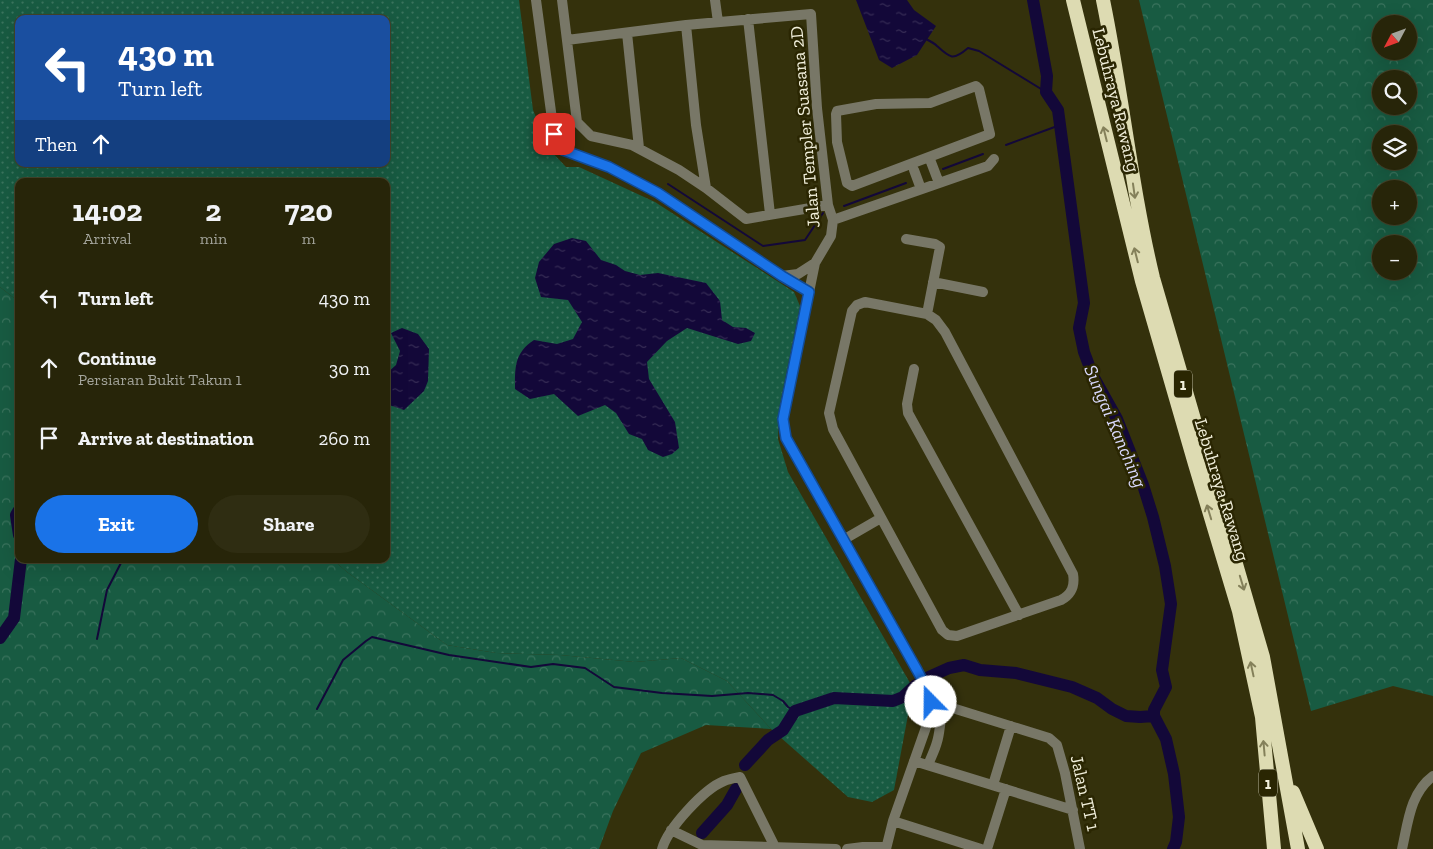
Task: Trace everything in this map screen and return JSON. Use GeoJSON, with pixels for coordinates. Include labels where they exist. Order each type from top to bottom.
{"type":"FeatureCollection","features":[{"type":"Feature","properties":{"kind":"highway","name":"Lebuhraya Rawang"},"geometry":{"type":"LineString","coordinates":[[1073,0],[1145,290],[1239,611],[1262,717],[1274,849]]}},
{"type":"Feature","properties":{"kind":"highway"},"geometry":{"type":"LineString","coordinates":[[1080,32],[1081,8],[1085,0]]}},
{"type":"Feature","properties":{"kind":"highway"},"geometry":{"type":"LineString","coordinates":[[1095,0],[1110,34]]}},
{"type":"Feature","properties":{"kind":"highway","name":"Lebuhraya Rawang"},"geometry":{"type":"LineString","coordinates":[[1103,0],[1136,200],[1150,269],[1205,462],[1250,608],[1262,657],[1298,849]]}},
{"type":"Feature","properties":{"kind":"highway"},"geometry":{"type":"LineString","coordinates":[[1282,758],[1294,795],[1316,849]]}},
{"type":"Feature","properties":{"kind":"street"},"geometry":{"type":"LineString","coordinates":[[536,0],[554,134],[556,142],[563,150],[609,167],[658,193],[809,292]]}},
{"type":"Feature","properties":{"kind":"street"},"geometry":{"type":"LineString","coordinates":[[562,0],[577,122],[591,136],[639,148],[706,188],[746,219],[828,204]]}},
{"type":"Feature","properties":{"kind":"street"},"geometry":{"type":"LineString","coordinates":[[715,0],[718,22]]}},
{"type":"Feature","properties":{"kind":"street","name":"Jalan Templer Suasana 2D"},"geometry":{"type":"LineString","coordinates":[[748,19],[811,14],[817,108],[828,204],[833,220],[831,236],[815,264],[783,419],[786,438],[917,670],[927,689],[931,702],[930,716],[893,821],[886,848]]}},
{"type":"Feature","properties":{"kind":"street"},"geometry":{"type":"LineString","coordinates":[[567,40],[748,19],[770,214]]}},
{"type":"Feature","properties":{"kind":"street"},"geometry":{"type":"LineString","coordinates":[[686,25],[696,124],[706,188]]}},
{"type":"Feature","properties":{"kind":"street"},"geometry":{"type":"LineString","coordinates":[[627,33],[639,148]]}},
{"type":"Feature","properties":{"kind":"street"},"geometry":{"type":"LineString","coordinates":[[976,86],[979,89],[990,134],[852,186],[847,183],[837,142],[836,114],[840,110],[876,104],[930,103],[976,86]]}},
{"type":"Feature","properties":{"kind":"street"},"geometry":{"type":"LineString","coordinates":[[833,220],[988,166],[994,159]]}},
{"type":"Feature","properties":{"kind":"street"},"geometry":{"type":"LineString","coordinates":[[921,189],[915,172],[932,165],[939,183]]}},
{"type":"Feature","properties":{"kind":"street"},"geometry":{"type":"LineString","coordinates":[[906,239],[935,244],[940,247],[927,314]]}},
{"type":"Feature","properties":{"kind":"street"},"geometry":{"type":"LineString","coordinates":[[782,276],[798,274],[815,264]]}},
{"type":"Feature","properties":{"kind":"street"},"geometry":{"type":"LineString","coordinates":[[933,282],[983,292]]}},
{"type":"Feature","properties":{"kind":"street"},"geometry":{"type":"LineString","coordinates":[[865,302],[927,314],[936,320],[945,332],[1073,574],[1072,590],[1068,596],[1061,600],[957,636],[948,635],[942,630],[881,518],[833,429],[829,413],[852,311],[857,305],[865,302]]}},
{"type":"Feature","properties":{"kind":"street"},"geometry":{"type":"LineString","coordinates":[[914,369],[907,404],[908,413],[1019,615]]}},
{"type":"Feature","properties":{"kind":"street"},"geometry":{"type":"LineString","coordinates":[[843,540],[881,518]]}},
{"type":"Feature","properties":{"kind":"street"},"geometry":{"type":"LineString","coordinates":[[928,765],[939,737],[942,713],[946,706],[1011,726],[993,785]]}},
{"type":"Feature","properties":{"kind":"street","name":"Jalan TT 1"},"geometry":{"type":"LineString","coordinates":[[1011,726],[1049,738],[1057,745],[1065,773],[1080,849]]}},
{"type":"Feature","properties":{"kind":"street"},"geometry":{"type":"LineString","coordinates":[[914,761],[1073,810]]}},
{"type":"Feature","properties":{"kind":"street"},"geometry":{"type":"LineString","coordinates":[[662,849],[671,830],[679,819],[711,789],[724,781],[740,778],[775,846]]}},
{"type":"Feature","properties":{"kind":"street"},"geometry":{"type":"LineString","coordinates":[[1402,849],[1416,795],[1431,778]]}},
{"type":"Feature","properties":{"kind":"street"},"geometry":{"type":"LineString","coordinates":[[988,849],[1006,789]]}},
{"type":"Feature","properties":{"kind":"street"},"geometry":{"type":"LineString","coordinates":[[893,821],[980,849]]}},
{"type":"Feature","properties":{"kind":"street"},"geometry":{"type":"LineString","coordinates":[[671,830],[702,844],[836,849]]}},
{"type":"Feature","properties":{"kind":"street"},"geometry":{"type":"LineString","coordinates":[[847,849],[886,848]]}},
{"type":"Feature","properties":{"kind":"green space"},"geometry":{"type":"Polygon","coordinates":[[[0,0],[519,0],[533,110],[550,150],[566,167],[579,167],[655,202],[794,292],[800,306],[779,409],[778,439],[788,472],[913,688],[894,790],[872,802],[848,797],[771,729],[727,681],[681,658],[635,662],[560,655],[496,653],[447,645],[337,563],[390,563],[390,178],[15,178],[15,299],[0,287],[0,0]]]}},
{"type":"Feature","properties":{"kind":"green space"},"geometry":{"type":"Polygon","coordinates":[[[1139,0],[1433,0],[1433,696],[1393,686],[1311,711],[1139,0]]]}},
{"type":"Feature","properties":{"kind":"green space"},"geometry":{"type":"Polygon","coordinates":[[[0,287],[15,299],[15,563],[337,563],[447,645],[496,653],[560,655],[635,662],[681,658],[727,681],[771,729],[706,725],[641,753],[613,811],[599,849],[0,849],[0,287]]]}},
{"type":"Feature","properties":{"kind":"water"},"geometry":{"type":"Polygon","coordinates":[[[856,0],[907,0],[914,10],[936,26],[917,55],[892,68],[879,60],[856,0]]]}},
{"type":"Feature","properties":{"kind":"water"},"geometry":{"type":"Polygon","coordinates":[[[572,238],[586,241],[601,260],[616,265],[625,271],[640,275],[658,273],[706,283],[720,301],[722,320],[733,327],[746,328],[755,333],[751,341],[738,344],[687,328],[667,341],[647,362],[649,379],[675,422],[679,448],[672,454],[663,457],[648,450],[642,439],[629,434],[616,413],[605,405],[578,416],[554,394],[530,399],[515,389],[517,362],[527,345],[534,340],[557,344],[573,339],[582,322],[568,300],[541,297],[535,278],[539,262],[554,244],[572,238]]]}},
{"type":"Feature","properties":{"kind":"water"},"geometry":{"type":"Polygon","coordinates":[[[402,328],[418,334],[429,349],[428,381],[424,391],[404,410],[390,405],[390,370],[396,365],[400,351],[391,333],[402,328]]]}},
{"type":"Feature","properties":{"kind":"waterway","name":"Sungai Kanching"},"geometry":{"type":"LineString","coordinates":[[1033,0],[1047,76],[1046,92],[1058,110],[1084,303],[1079,328],[1084,352],[1093,376],[1117,419],[1143,485],[1165,566],[1171,604],[1162,670],[1166,687],[1154,710],[1154,716],[1166,739],[1174,774],[1179,817],[1176,842],[1173,849]]}},
{"type":"Feature","properties":{"kind":"waterway"},"geometry":{"type":"LineString","coordinates":[[926,39],[952,56],[959,55],[968,48],[979,51],[1046,92]]}},
{"type":"Feature","properties":{"kind":"waterway"},"geometry":{"type":"LineString","coordinates":[[1006,145],[1060,125]]}},
{"type":"Feature","properties":{"kind":"waterway"},"geometry":{"type":"LineString","coordinates":[[943,169],[983,154]]}},
{"type":"Feature","properties":{"kind":"waterway"},"geometry":{"type":"LineString","coordinates":[[844,206],[906,183]]}},
{"type":"Feature","properties":{"kind":"waterway"},"geometry":{"type":"LineString","coordinates":[[668,184],[763,246],[805,240],[823,213]]}},
{"type":"Feature","properties":{"kind":"waterway"},"geometry":{"type":"LineString","coordinates":[[0,638],[14,618],[21,563]]}},
{"type":"Feature","properties":{"kind":"waterway"},"geometry":{"type":"LineString","coordinates":[[97,639],[107,590],[121,563]]}},
{"type":"Feature","properties":{"kind":"waterway"},"geometry":{"type":"LineString","coordinates":[[317,709],[343,660],[372,637],[449,655],[531,667],[553,664],[585,668],[614,687],[662,693],[712,696],[748,693],[773,695],[795,711]]}},
{"type":"Feature","properties":{"kind":"waterway"},"geometry":{"type":"LineString","coordinates":[[929,677],[949,668],[964,665],[980,670],[1016,673],[1072,687],[1097,698],[1126,716],[1154,716]]}},
{"type":"Feature","properties":{"kind":"waterway"},"geometry":{"type":"LineString","coordinates":[[745,765],[768,740],[783,730],[795,711],[834,698],[893,701],[903,697],[916,685]]}},
{"type":"Feature","properties":{"kind":"waterway"},"geometry":{"type":"LineString","coordinates":[[702,833],[727,805],[736,789]]}},
{"type":"Feature","properties":{"kind":"route"},"geometry":{"type":"LineString","coordinates":[[554,134],[556,142],[563,150],[609,167],[658,193],[809,292],[783,419],[786,438],[917,670],[927,689],[931,702]]}}]}
